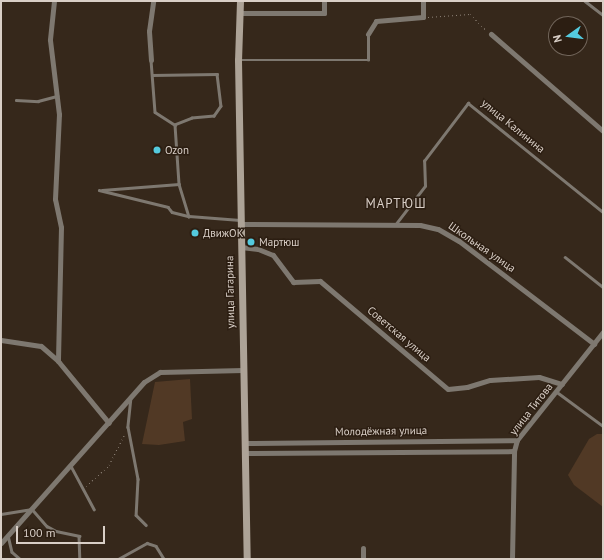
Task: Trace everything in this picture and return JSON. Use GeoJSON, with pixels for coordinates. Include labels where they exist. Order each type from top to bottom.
{"type":"FeatureCollection","features":[{"type":"Feature","properties":{"kind":"main road","name":"улица Гагарина"},"geometry":{"type":"LineString","coordinates":[[240,1],[238,60],[240,222],[247,559]]}},
{"type":"Feature","properties":{"kind":"street"},"geometry":{"type":"LineString","coordinates":[[54,1],[50,40],[59,114],[55,199],[61,227],[58,360]]}},
{"type":"Feature","properties":{"kind":"street"},"geometry":{"type":"LineString","coordinates":[[151,60],[149,31],[153,1]]}},
{"type":"Feature","properties":{"kind":"street"},"geometry":{"type":"LineString","coordinates":[[239,13],[324,13],[324,1]]}},
{"type":"Feature","properties":{"kind":"street"},"geometry":{"type":"LineString","coordinates":[[368,34],[376,21],[423,17],[423,1]]}},
{"type":"Feature","properties":{"kind":"street"},"geometry":{"type":"LineString","coordinates":[[491,34],[603,131]]}},
{"type":"Feature","properties":{"kind":"street","name":"Школьная улица"},"geometry":{"type":"LineString","coordinates":[[240,222],[420,225],[438,229],[459,241],[594,344]]}},
{"type":"Feature","properties":{"kind":"street","name":"Советская улица"},"geometry":{"type":"LineString","coordinates":[[241,247],[258,249],[273,255],[293,282],[320,281],[448,389],[467,387],[490,380],[539,377],[562,384]]}},
{"type":"Feature","properties":{"kind":"street","name":"улица Титова"},"geometry":{"type":"LineString","coordinates":[[512,559],[514,451],[517,440],[603,332]]}},
{"type":"Feature","properties":{"kind":"street"},"geometry":{"type":"LineString","coordinates":[[1,340],[41,346],[58,360],[109,423]]}},
{"type":"Feature","properties":{"kind":"street"},"geometry":{"type":"LineString","coordinates":[[1,543],[71,466],[144,382],[160,372],[243,370]]}},
{"type":"Feature","properties":{"kind":"street","name":"Молодёжная улица"},"geometry":{"type":"LineString","coordinates":[[245,443],[517,440]]}},
{"type":"Feature","properties":{"kind":"street","name":"Молодёжная улица"},"geometry":{"type":"LineString","coordinates":[[245,453],[514,451]]}},
{"type":"Feature","properties":{"kind":"street"},"geometry":{"type":"LineString","coordinates":[[363,548],[363,559]]}},
{"type":"Feature","properties":{"kind":"lane"},"geometry":{"type":"LineString","coordinates":[[586,1],[603,15]]}},
{"type":"Feature","properties":{"kind":"lane"},"geometry":{"type":"LineString","coordinates":[[238,60],[368,60],[368,34]]}},
{"type":"Feature","properties":{"kind":"lane"},"geometry":{"type":"LineString","coordinates":[[151,60],[155,112],[175,125]]}},
{"type":"Feature","properties":{"kind":"lane"},"geometry":{"type":"LineString","coordinates":[[152,75],[217,74],[221,106],[214,116],[192,118],[175,125]]}},
{"type":"Feature","properties":{"kind":"lane"},"geometry":{"type":"LineString","coordinates":[[16,100],[38,101],[57,96]]}},
{"type":"Feature","properties":{"kind":"lane","name":"улица Калинина"},"geometry":{"type":"LineString","coordinates":[[395,225],[425,186],[424,161],[468,103],[603,212]]}},
{"type":"Feature","properties":{"kind":"lane"},"geometry":{"type":"LineString","coordinates":[[175,125],[179,184],[189,216]]}},
{"type":"Feature","properties":{"kind":"lane"},"geometry":{"type":"LineString","coordinates":[[179,184],[99,190],[168,207],[172,212],[189,216],[240,222]]}},
{"type":"Feature","properties":{"kind":"lane"},"geometry":{"type":"LineString","coordinates":[[565,257],[603,287]]}},
{"type":"Feature","properties":{"kind":"lane"},"geometry":{"type":"LineString","coordinates":[[556,391],[603,426]]}},
{"type":"Feature","properties":{"kind":"lane"},"geometry":{"type":"LineString","coordinates":[[131,397],[128,428],[138,479],[136,515],[146,525]]}},
{"type":"Feature","properties":{"kind":"lane"},"geometry":{"type":"LineString","coordinates":[[71,466],[94,509]]}},
{"type":"Feature","properties":{"kind":"lane"},"geometry":{"type":"LineString","coordinates":[[1,514],[32,509],[47,526],[56,531],[80,536],[80,559]]}},
{"type":"Feature","properties":{"kind":"lane"},"geometry":{"type":"LineString","coordinates":[[8,535],[12,552],[20,559]]}},
{"type":"Feature","properties":{"kind":"lane"},"geometry":{"type":"LineString","coordinates":[[118,559],[147,543],[156,546],[164,559]]}},
{"type":"Feature","properties":{"kind":"path"},"geometry":{"type":"LineString","coordinates":[[423,17],[470,14],[491,34]]}},
{"type":"Feature","properties":{"kind":"path"},"geometry":{"type":"LineString","coordinates":[[82,489],[109,464],[128,428]]}},
{"type":"Feature","properties":{"kind":"shaded area"},"geometry":{"type":"Polygon","coordinates":[[[190,379],[192,419],[183,422],[185,441],[159,445],[142,444],[155,382],[190,379]]]}},
{"type":"Feature","properties":{"kind":"shaded area"},"geometry":{"type":"Polygon","coordinates":[[[597,434],[603,434],[603,507],[574,485],[568,475],[589,439],[597,434]]]}},
{"type":"Feature","properties":{"kind":"place","name":"Ozon"},"geometry":{"type":"Point","coordinates":[157,150]}},
{"type":"Feature","properties":{"kind":"place","name":"ДвижОК"},"geometry":{"type":"Point","coordinates":[195,233]}},
{"type":"Feature","properties":{"kind":"place","name":"Мартюш"},"geometry":{"type":"Point","coordinates":[251,242]}},
{"type":"Feature","properties":{"kind":"district","name":"МАРТЮШ"},"geometry":{"type":"Point","coordinates":[396,204]}}]}
